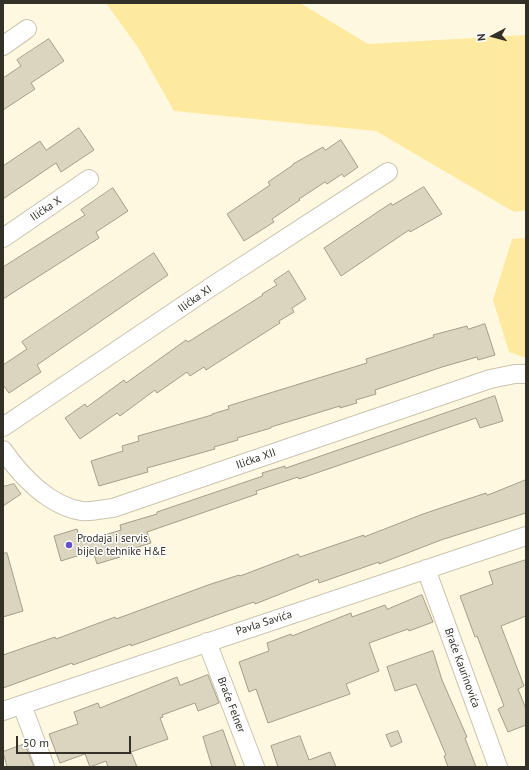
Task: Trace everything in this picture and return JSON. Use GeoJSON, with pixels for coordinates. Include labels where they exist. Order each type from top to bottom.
{"type":"FeatureCollection","features":[{"type":"Feature","properties":{"kind":"street"},"geometry":{"type":"LineString","coordinates":[[3,46],[28,29]]}},
{"type":"Feature","properties":{"kind":"street","name":"Ilićka XI"},"geometry":{"type":"LineString","coordinates":[[3,427],[214,285],[388,172]]}},
{"type":"Feature","properties":{"kind":"street","name":"Ilićka X"},"geometry":{"type":"LineString","coordinates":[[3,238],[89,179]]}},
{"type":"Feature","properties":{"kind":"street","name":"Ilićka XII"},"geometry":{"type":"LineString","coordinates":[[3,450],[16,469],[55,502],[82,511],[113,508],[490,379],[515,374],[526,374]]}},
{"type":"Feature","properties":{"kind":"street","name":"Pavla Savića"},"geometry":{"type":"LineString","coordinates":[[3,711],[526,536]]}},
{"type":"Feature","properties":{"kind":"street","name":"Braće Kaurinovića"},"geometry":{"type":"LineString","coordinates":[[426,569],[498,767]]}},
{"type":"Feature","properties":{"kind":"street","name":"Braće Felner"},"geometry":{"type":"LineString","coordinates":[[207,642],[255,767]]}},
{"type":"Feature","properties":{"kind":"street"},"geometry":{"type":"LineString","coordinates":[[22,705],[45,767]]}},
{"type":"Feature","properties":{"kind":"shaded area"},"geometry":{"type":"Polygon","coordinates":[[[106,3],[300,3],[368,44],[526,35],[526,210],[514,212],[376,131],[174,111],[139,49],[106,3]]]}},
{"type":"Feature","properties":{"kind":"shaded area"},"geometry":{"type":"Polygon","coordinates":[[[526,238],[526,358],[509,352],[493,300],[512,239],[526,238]]]}},
{"type":"Feature","properties":{"kind":"building"},"geometry":{"type":"Polygon","coordinates":[[[49,39],[64,61],[31,83],[35,89],[3,110],[3,78],[21,66],[17,60],[49,39]]]}},
{"type":"Feature","properties":{"kind":"building"},"geometry":{"type":"Polygon","coordinates":[[[79,128],[94,150],[61,172],[56,163],[3,199],[3,166],[40,141],[46,150],[79,128]]]}},
{"type":"Feature","properties":{"kind":"building"},"geometry":{"type":"Polygon","coordinates":[[[341,140],[358,167],[344,177],[342,174],[327,184],[325,182],[272,219],[274,222],[244,241],[227,214],[270,185],[268,182],[293,164],[323,147],[325,150],[341,140]]]}},
{"type":"Feature","properties":{"kind":"building"},"geometry":{"type":"Polygon","coordinates":[[[424,187],[442,214],[410,232],[409,230],[341,276],[324,248],[391,203],[392,205],[424,187]]]}},
{"type":"Feature","properties":{"kind":"building"},"geometry":{"type":"Polygon","coordinates":[[[113,188],[128,211],[96,232],[99,238],[3,299],[3,267],[85,215],[81,210],[113,188]]]}},
{"type":"Feature","properties":{"kind":"building"},"geometry":{"type":"Polygon","coordinates":[[[154,253],[168,275],[37,365],[41,372],[9,393],[3,385],[3,365],[27,349],[22,342],[154,253]]]}},
{"type":"Feature","properties":{"kind":"building"},"geometry":{"type":"Polygon","coordinates":[[[289,271],[306,299],[292,308],[294,312],[279,321],[280,323],[206,370],[204,367],[190,376],[187,372],[157,393],[155,390],[120,416],[117,413],[80,439],[65,418],[85,404],[87,407],[124,380],[126,383],[186,340],[188,342],[263,295],[262,294],[277,285],[274,281],[289,271]]]}},
{"type":"Feature","properties":{"kind":"building"},"geometry":{"type":"Polygon","coordinates":[[[485,324],[495,355],[478,360],[477,357],[442,367],[375,390],[376,394],[356,400],[357,403],[340,408],[340,406],[271,427],[237,438],[238,440],[214,447],[215,449],[147,468],[148,472],[99,486],[91,461],[123,451],[122,446],[139,441],[138,436],[212,415],[229,409],[228,406],[367,363],[366,359],[434,337],[433,335],[467,326],[468,329],[485,324]]]}},
{"type":"Feature","properties":{"kind":"building"},"geometry":{"type":"Polygon","coordinates":[[[495,396],[503,421],[480,428],[476,418],[299,479],[298,477],[256,491],[257,494],[147,532],[151,543],[119,553],[120,557],[97,564],[93,551],[61,561],[54,536],[77,529],[81,542],[121,530],[120,525],[157,514],[157,512],[263,476],[262,473],[285,466],[285,468],[495,396]]]}},
{"type":"Feature","properties":{"kind":"building"},"geometry":{"type":"Polygon","coordinates":[[[526,480],[526,513],[441,540],[379,564],[379,562],[319,583],[318,579],[255,604],[254,602],[131,646],[131,644],[73,665],[72,663],[3,688],[3,655],[55,637],[56,639],[115,617],[116,619],[208,585],[239,575],[240,576],[298,554],[300,557],[364,535],[364,537],[423,514],[486,493],[487,495],[526,480]]]}},
{"type":"Feature","properties":{"kind":"building"},"geometry":{"type":"Polygon","coordinates":[[[14,484],[21,494],[3,506],[3,487],[14,484]]]}},
{"type":"Feature","properties":{"kind":"building"},"geometry":{"type":"Polygon","coordinates":[[[7,553],[23,611],[3,617],[3,554],[7,553]]]}},
{"type":"Feature","properties":{"kind":"building"},"geometry":{"type":"Polygon","coordinates":[[[526,560],[526,616],[501,626],[524,686],[518,689],[526,709],[526,725],[508,732],[498,709],[504,706],[477,636],[475,637],[460,596],[493,584],[489,572],[526,560]]]}},
{"type":"Feature","properties":{"kind":"building"},"geometry":{"type":"Polygon","coordinates":[[[422,595],[433,622],[369,643],[379,671],[346,684],[350,694],[268,723],[256,689],[249,692],[239,662],[269,651],[267,643],[291,634],[292,636],[351,613],[352,617],[385,605],[387,609],[422,595]]]}},
{"type":"Feature","properties":{"kind":"building"},"geometry":{"type":"Polygon","coordinates":[[[433,651],[442,680],[467,737],[465,738],[476,767],[448,767],[444,756],[446,755],[416,684],[395,691],[387,667],[433,651]]]}},
{"type":"Feature","properties":{"kind":"building"},"geometry":{"type":"Polygon","coordinates":[[[208,675],[219,703],[198,711],[195,703],[162,715],[163,717],[160,718],[168,739],[131,752],[137,767],[108,767],[106,761],[90,767],[85,754],[60,763],[49,734],[78,724],[74,712],[98,703],[100,708],[177,677],[180,685],[208,675]]]}},
{"type":"Feature","properties":{"kind":"building"},"geometry":{"type":"Polygon","coordinates":[[[223,730],[236,767],[212,767],[203,737],[223,730]]]}},
{"type":"Feature","properties":{"kind":"building"},"geometry":{"type":"Polygon","coordinates":[[[398,731],[402,742],[391,747],[386,735],[398,731]]]}},
{"type":"Feature","properties":{"kind":"building"},"geometry":{"type":"Polygon","coordinates":[[[300,736],[309,760],[330,752],[336,767],[278,767],[271,746],[300,736]]]}},
{"type":"Feature","properties":{"kind":"building"},"geometry":{"type":"Polygon","coordinates":[[[25,744],[34,767],[7,767],[3,752],[25,744]]]}},
{"type":"Feature","properties":{"kind":"place","name":"Prodaja i servis bijele tehnike H&E"},"geometry":{"type":"Point","coordinates":[69,545]}}]}
